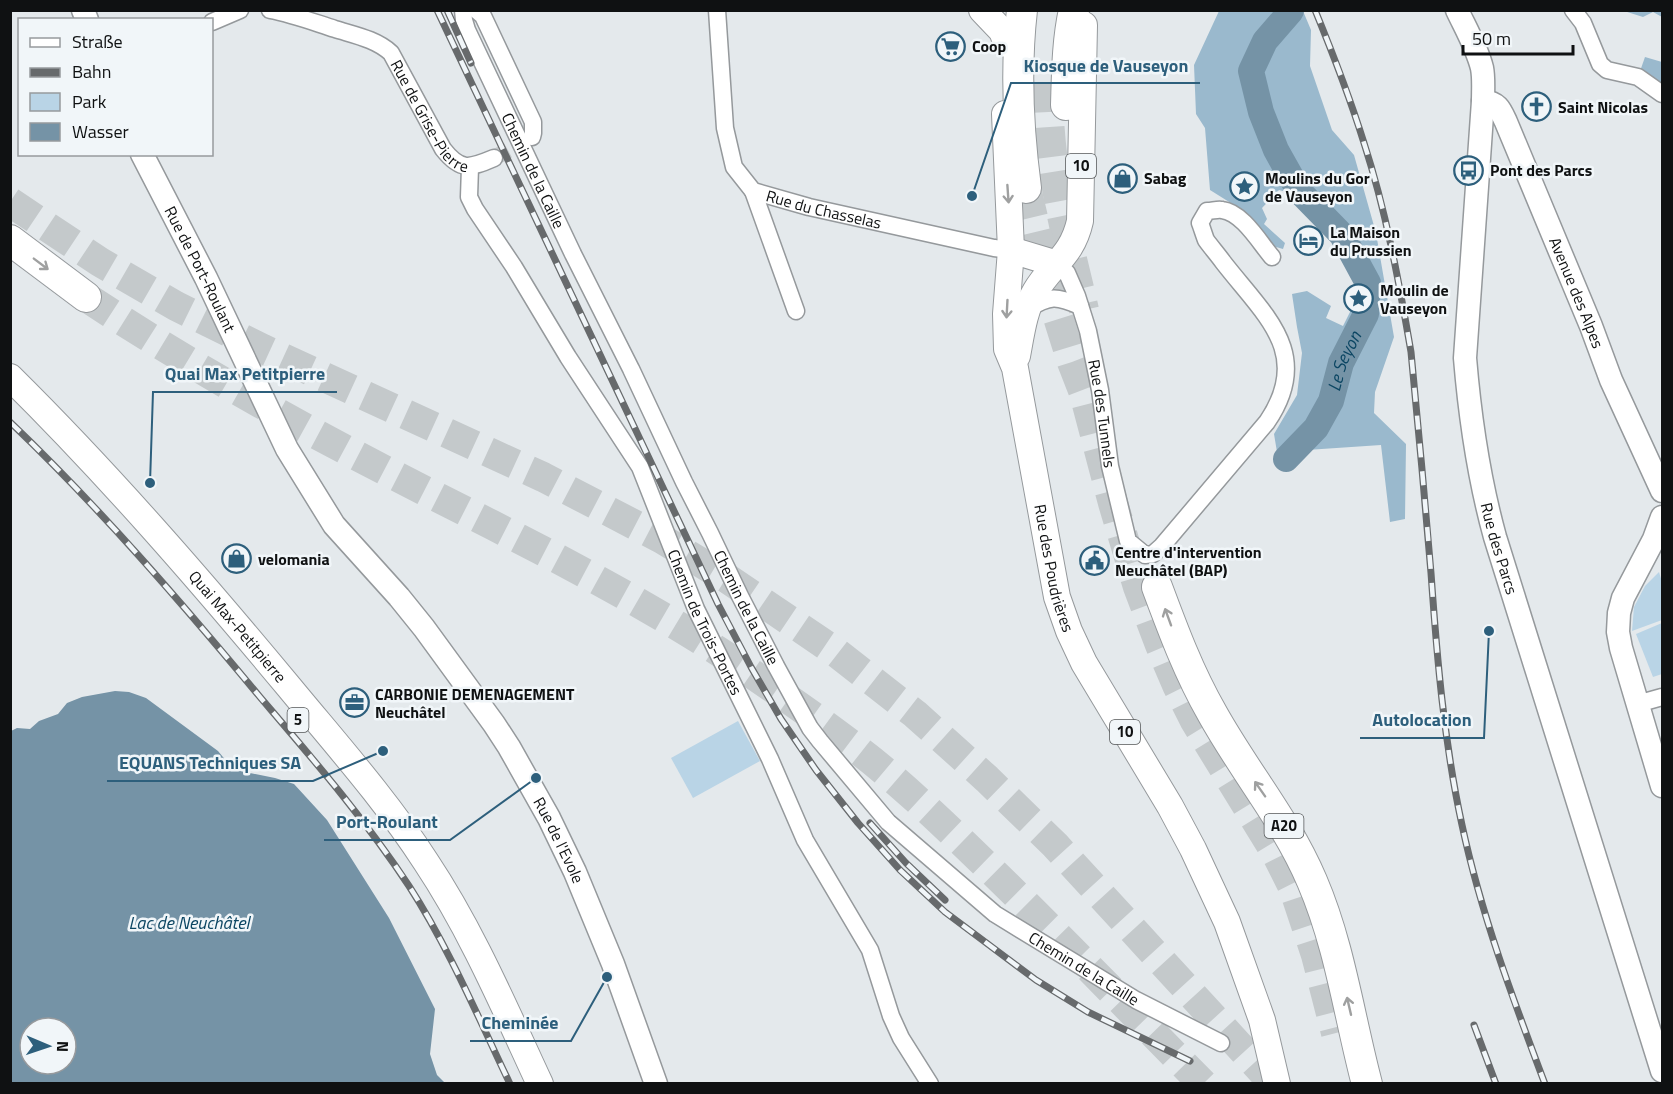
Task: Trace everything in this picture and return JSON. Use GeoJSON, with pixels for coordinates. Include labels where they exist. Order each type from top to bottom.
{"type":"FeatureCollection","features":[{"type":"Feature","properties":{"kind":"highway"},"geometry":{"type":"LineString","coordinates":[[1022,10],[1017,96],[1026,188]]}},
{"type":"Feature","properties":{"kind":"highway"},"geometry":{"type":"LineString","coordinates":[[1039,10],[1032,62],[1049,90]]}},
{"type":"Feature","properties":{"kind":"highway"},"geometry":{"type":"LineString","coordinates":[[1049,90],[1050,39],[1055,10]]}},
{"type":"Feature","properties":{"kind":"highway"},"geometry":{"type":"LineString","coordinates":[[1049,90],[1067,54],[1074,10]]}},
{"type":"Feature","properties":{"kind":"highway"},"geometry":{"type":"LineString","coordinates":[[10,240],[86,297]]}},
{"type":"Feature","properties":{"kind":"highway","name":"A20"},"geometry":{"type":"LineString","coordinates":[[1157,587],[1177,640],[1212,713],[1276,812],[1296,846],[1312,881],[1327,919],[1338,958],[1368,1083]]}},
{"type":"Feature","properties":{"kind":"highway"},"geometry":{"type":"LineString","coordinates":[[1336,1034],[1348,1083]]}},
{"type":"Feature","properties":{"kind":"main road"},"geometry":{"type":"LineString","coordinates":[[982,10],[1002,31],[1007,44]]}},
{"type":"Feature","properties":{"kind":"main road","name":"Rue des Poudrières"},"geometry":{"type":"LineString","coordinates":[[1012,10],[1004,78],[1011,250],[1006,326],[1008,350],[1015,368],[1057,597],[1084,663],[1170,806],[1227,922],[1262,1020],[1276,1083]]}},
{"type":"Feature","properties":{"kind":"main road","name":"10"},"geometry":{"type":"LineString","coordinates":[[1015,368],[1019,342],[1036,290],[1064,257],[1074,240],[1080,221],[1082,46],[1086,10]]}},
{"type":"Feature","properties":{"kind":"main road","name":"Rue des Parcs"},"geometry":{"type":"LineString","coordinates":[[1462,12],[1482,69],[1483,101],[1465,358],[1485,500],[1662,1071]]}},
{"type":"Feature","properties":{"kind":"main road","name":"Avenue des Alpes"},"geometry":{"type":"LineString","coordinates":[[1483,101],[1494,104],[1503,116],[1591,326],[1611,380],[1662,491]]}},
{"type":"Feature","properties":{"kind":"main road","name":"Rue de Port-Roulant"},"geometry":{"type":"LineString","coordinates":[[143,156],[207,278],[287,449]]}},
{"type":"Feature","properties":{"kind":"main road"},"geometry":{"type":"LineString","coordinates":[[1011,250],[1057,264]]}},
{"type":"Feature","properties":{"kind":"main road","name":"Quai Max-Petitpierre"},"geometry":{"type":"LineString","coordinates":[[10,376],[69,435],[161,537],[274,668],[398,822],[448,897],[540,1083]]}},
{"type":"Feature","properties":{"kind":"main road","name":"5"},"geometry":{"type":"LineString","coordinates":[[10,399],[121,514],[190,592],[378,819],[427,889],[451,930],[525,1083]]}},
{"type":"Feature","properties":{"kind":"main road","name":"Rue de l'Evole"},"geometry":{"type":"LineString","coordinates":[[287,449],[334,525],[424,628],[509,747],[549,818],[575,872],[616,972],[656,1083]]}},
{"type":"Feature","properties":{"kind":"main road"},"geometry":{"type":"LineString","coordinates":[[122,466],[161,537]]}},
{"type":"Feature","properties":{"kind":"main road"},"geometry":{"type":"LineString","coordinates":[[1662,517],[1654,539],[1623,598],[1618,623],[1621,648],[1662,786]]}},
{"type":"Feature","properties":{"kind":"main road"},"geometry":{"type":"LineString","coordinates":[[1638,568],[1662,558]]}},
{"type":"Feature","properties":{"kind":"street"},"geometry":{"type":"LineString","coordinates":[[213,22],[240,10]]}},
{"type":"Feature","properties":{"kind":"street","name":"Rue de Grise-Pierre"},"geometry":{"type":"LineString","coordinates":[[270,10],[308,20],[384,46],[391,52],[443,149],[461,166],[470,167],[494,158]]}},
{"type":"Feature","properties":{"kind":"street","name":"Chemin de la Caille"},"geometry":{"type":"LineString","coordinates":[[463,10],[467,30],[573,254],[740,596],[810,728],[888,822],[995,914],[1136,1000],[1221,1043]]}},
{"type":"Feature","properties":{"kind":"street","name":"Rue du Chasselas"},"geometry":{"type":"LineString","coordinates":[[717,10],[725,128],[734,167],[753,191],[809,207],[1011,250]]}},
{"type":"Feature","properties":{"kind":"street"},"geometry":{"type":"LineString","coordinates":[[1574,10],[1583,23],[1600,64],[1606,70],[1638,77],[1662,94]]}},
{"type":"Feature","properties":{"kind":"street"},"geometry":{"type":"LineString","coordinates":[[483,12],[533,122],[532,136]]}},
{"type":"Feature","properties":{"kind":"street","name":"Chemin de Trois-Portes"},"geometry":{"type":"LineString","coordinates":[[470,167],[470,197],[475,209],[640,467],[696,609],[770,759],[805,840],[870,950],[891,1016],[901,1038],[930,1083]]}},
{"type":"Feature","properties":{"kind":"street"},"geometry":{"type":"LineString","coordinates":[[753,191],[796,311]]}},
{"type":"Feature","properties":{"kind":"street","name":"Rue des Tunnels"},"geometry":{"type":"LineString","coordinates":[[1057,264],[1067,273],[1088,331],[1100,390],[1110,466],[1128,541],[1145,555],[1153,554],[1162,546],[1252,439],[1277,407],[1284,386],[1286,362],[1282,343],[1270,322],[1206,240],[1200,223],[1207,211],[1222,210],[1234,214],[1272,257]]}},
{"type":"Feature","properties":{"kind":"street"},"geometry":{"type":"LineString","coordinates":[[1028,309],[1042,300],[1055,297],[1080,306]]}},
{"type":"Feature","properties":{"kind":"street"},"geometry":{"type":"LineString","coordinates":[[1637,704],[1662,697]]}},
{"type":"Feature","properties":{"kind":"green space"},"geometry":{"type":"Polygon","coordinates":[[[1659,572],[1662,582],[1662,620],[1632,631],[1634,607],[1645,586],[1659,572]]]}},
{"type":"Feature","properties":{"kind":"green space"},"geometry":{"type":"Polygon","coordinates":[[[1662,623],[1662,674],[1653,677],[1636,634],[1662,623]]]}},
{"type":"Feature","properties":{"kind":"green space"},"geometry":{"type":"Polygon","coordinates":[[[738,721],[760,761],[693,798],[671,758],[738,721]]]}},
{"type":"Feature","properties":{"kind":"shaded area"},"geometry":{"type":"Polygon","coordinates":[[[1219,11],[1303,11],[1311,30],[1310,66],[1332,130],[1354,155],[1376,233],[1394,337],[1375,392],[1374,413],[1406,444],[1405,519],[1390,522],[1381,445],[1277,452],[1274,434],[1297,395],[1302,353],[1292,294],[1307,291],[1331,306],[1326,318],[1343,326],[1353,306],[1355,276],[1342,245],[1297,195],[1279,190],[1262,208],[1267,219],[1264,224],[1285,243],[1283,249],[1266,244],[1234,205],[1210,190],[1205,128],[1196,114],[1194,65],[1219,11]]]}},
{"type":"Feature","properties":{"kind":"shaded area"},"geometry":{"type":"Polygon","coordinates":[[[1624,11],[1662,11],[1662,17],[1653,12],[1643,17],[1624,11]]]}},
{"type":"Feature","properties":{"kind":"shaded area"},"geometry":{"type":"Polygon","coordinates":[[[1645,57],[1662,62],[1662,94],[1638,77],[1645,57]]]}},
{"type":"Feature","properties":{"kind":"water","name":"Lac de Neuchâtel"},"geometry":{"type":"Polygon","coordinates":[[[115,691],[129,692],[146,698],[218,751],[232,768],[294,784],[327,820],[389,918],[435,1009],[430,1054],[437,1075],[445,1083],[11,1083],[11,731],[17,728],[30,729],[39,721],[58,714],[67,703],[82,697],[115,691]]]}},
{"type":"Feature","properties":{"kind":"waterway","name":"Le Seyon"},"geometry":{"type":"LineString","coordinates":[[1286,459],[1316,428],[1331,401],[1341,363],[1366,314],[1368,283],[1342,235],[1299,191],[1276,150],[1261,112],[1251,71],[1265,41],[1291,11]]}},
{"type":"Feature","properties":{"kind":"tunnel"},"geometry":{"type":"LineString","coordinates":[[1048,82],[1053,163],[1064,226],[1084,310]]}},
{"type":"Feature","properties":{"kind":"tunnel"},"geometry":{"type":"LineString","coordinates":[[494,158],[532,137]]}},
{"type":"Feature","properties":{"kind":"tunnel"},"geometry":{"type":"LineString","coordinates":[[1026,188],[1052,298],[1084,393],[1138,587],[1177,685],[1195,721],[1277,855],[1294,889],[1316,955],[1336,1033]]}},
{"type":"Feature","properties":{"kind":"tunnel"},"geometry":{"type":"LineString","coordinates":[[10,202],[100,262],[176,306],[263,349],[543,477],[662,539],[728,579],[833,650],[915,714],[1055,845],[1274,1084]]}},
{"type":"Feature","properties":{"kind":"tunnel"},"geometry":{"type":"LineString","coordinates":[[86,297],[182,358],[281,415],[642,605],[690,633],[788,698],[903,787],[1046,924],[1203,1084]]}},
{"type":"Feature","properties":{"kind":"railway"},"geometry":{"type":"LineString","coordinates":[[437,10],[718,604],[781,719],[816,770],[858,823],[900,870],[945,912],[1036,980],[1088,1012],[1190,1061]]}},
{"type":"Feature","properties":{"kind":"railway"},"geometry":{"type":"LineString","coordinates":[[447,10],[471,63]]}},
{"type":"Feature","properties":{"kind":"railway"},"geometry":{"type":"LineString","coordinates":[[1315,10],[1359,126],[1372,169],[1402,299],[1411,352],[1442,700],[1450,763],[1462,825],[1488,924],[1545,1084]]}},
{"type":"Feature","properties":{"kind":"railway"},"geometry":{"type":"LineString","coordinates":[[10,422],[76,488],[170,591],[356,813],[424,910],[463,983],[510,1084]]}},
{"type":"Feature","properties":{"kind":"railway"},"geometry":{"type":"LineString","coordinates":[[870,823],[906,863],[945,900]]}},
{"type":"Feature","properties":{"kind":"railway"},"geometry":{"type":"LineString","coordinates":[[1474,1025],[1496,1084]]}},
{"type":"Feature","properties":{"kind":"place","name":"Coop"},"geometry":{"type":"Point","coordinates":[951,46]}},
{"type":"Feature","properties":{"kind":"place","name":"Saint Nicolas"},"geometry":{"type":"Point","coordinates":[1537,107]}},
{"type":"Feature","properties":{"kind":"place","name":"Pont des Parcs"},"geometry":{"type":"Point","coordinates":[1469,170]}},
{"type":"Feature","properties":{"kind":"place","name":"Sabag"},"geometry":{"type":"Point","coordinates":[1123,178]}},
{"type":"Feature","properties":{"kind":"place","name":"Moulins du Gor de Vauseyon"},"geometry":{"type":"Point","coordinates":[1244,187]}},
{"type":"Feature","properties":{"kind":"place","name":"Kiosque de Vauseyon"},"geometry":{"type":"Point","coordinates":[972,196]}},
{"type":"Feature","properties":{"kind":"place","name":"La Maison du Prussien"},"geometry":{"type":"Point","coordinates":[1309,241]}},
{"type":"Feature","properties":{"kind":"place","name":"Moulin de Vauseyon"},"geometry":{"type":"Point","coordinates":[1359,299]}},
{"type":"Feature","properties":{"kind":"place","name":"Quai Max Petitpierre"},"geometry":{"type":"Point","coordinates":[150,483]}},
{"type":"Feature","properties":{"kind":"place","name":"velomania"},"geometry":{"type":"Point","coordinates":[237,559]}},
{"type":"Feature","properties":{"kind":"place","name":"Centre d'intervention Neuchâtel (BAP)"},"geometry":{"type":"Point","coordinates":[1094,561]}},
{"type":"Feature","properties":{"kind":"place","name":"Autolocation"},"geometry":{"type":"Point","coordinates":[1489,631]}},
{"type":"Feature","properties":{"kind":"place","name":"CARBONIE DEMENAGEMENT Neuchâtel"},"geometry":{"type":"Point","coordinates":[354,703]}},
{"type":"Feature","properties":{"kind":"place","name":"EQUANS Techniques SA"},"geometry":{"type":"Point","coordinates":[383,751]}},
{"type":"Feature","properties":{"kind":"place","name":"Port-Roulant"},"geometry":{"type":"Point","coordinates":[536,778]}},
{"type":"Feature","properties":{"kind":"place","name":"Cheminée"},"geometry":{"type":"Point","coordinates":[607,977]}}]}
